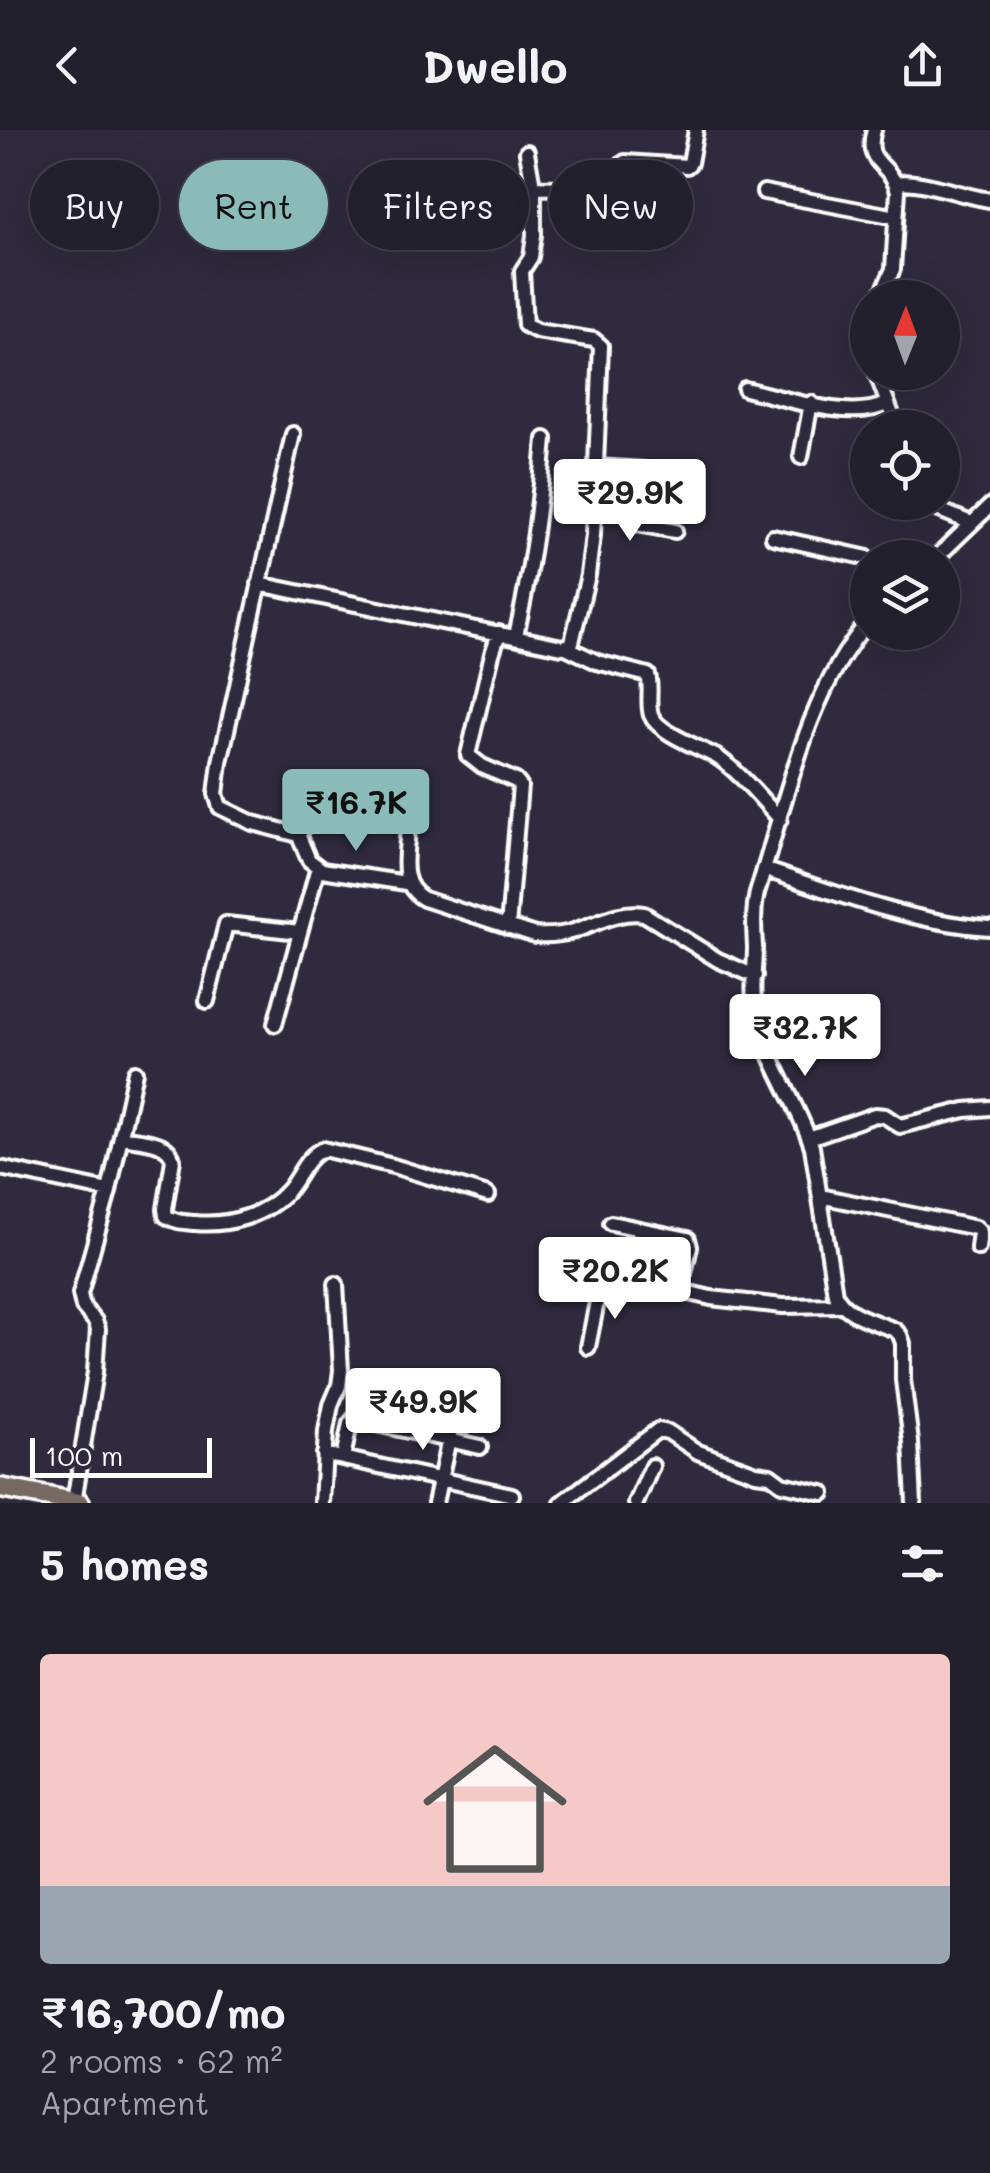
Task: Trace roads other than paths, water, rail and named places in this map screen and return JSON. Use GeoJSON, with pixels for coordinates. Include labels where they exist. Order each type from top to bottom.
{"type":"FeatureCollection","features":[{"type":"Feature","properties":{"kind":"main road"},"geometry":{"type":"LineString","coordinates":[[0,1488],[77,1502]]}},
{"type":"Feature","properties":{"kind":"street"},"geometry":{"type":"LineString","coordinates":[[534,187],[604,193],[615,186],[625,162],[687,166],[696,130]]}},
{"type":"Feature","properties":{"kind":"street"},"geometry":{"type":"LineString","coordinates":[[874,130],[870,152],[896,183],[898,191],[892,269],[887,280]]}},
{"type":"Feature","properties":{"kind":"street"},"geometry":{"type":"LineString","coordinates":[[527,152],[534,187],[534,243],[522,271],[525,325],[538,332],[594,340],[601,346],[588,575],[572,642],[566,647]]}},
{"type":"Feature","properties":{"kind":"street"},"geometry":{"type":"LineString","coordinates":[[896,183],[909,181],[990,200]]}},
{"type":"Feature","properties":{"kind":"street"},"geometry":{"type":"LineString","coordinates":[[764,192],[896,217]]}},
{"type":"Feature","properties":{"kind":"street"},"geometry":{"type":"LineString","coordinates":[[745,389],[837,409],[881,406]]}},
{"type":"Feature","properties":{"kind":"street"},"geometry":{"type":"LineString","coordinates":[[879,390],[884,410]]}},
{"type":"Feature","properties":{"kind":"street"},"geometry":{"type":"LineString","coordinates":[[801,457],[811,404]]}},
{"type":"Feature","properties":{"kind":"street"},"geometry":{"type":"LineString","coordinates":[[294,434],[220,762],[217,802],[230,814],[252,823],[298,834]]}},
{"type":"Feature","properties":{"kind":"street"},"geometry":{"type":"LineString","coordinates":[[516,636],[530,576],[546,440]]}},
{"type":"Feature","properties":{"kind":"street"},"geometry":{"type":"LineString","coordinates":[[596,467],[644,470]]}},
{"type":"Feature","properties":{"kind":"street"},"geometry":{"type":"LineString","coordinates":[[954,540],[990,506]]}},
{"type":"Feature","properties":{"kind":"street"},"geometry":{"type":"LineString","coordinates":[[594,510],[628,512],[637,524],[675,531]]}},
{"type":"Feature","properties":{"kind":"street"},"geometry":{"type":"LineString","coordinates":[[960,517],[972,522]]}},
{"type":"Feature","properties":{"kind":"street"},"geometry":{"type":"LineString","coordinates":[[774,538],[850,554]]}},
{"type":"Feature","properties":{"kind":"street"},"geometry":{"type":"LineString","coordinates":[[259,584],[566,647],[588,658],[648,676],[655,720],[684,742],[723,761],[780,819]]}},
{"type":"Feature","properties":{"kind":"street"},"geometry":{"type":"LineString","coordinates":[[499,633],[468,755],[520,786],[508,927]]}},
{"type":"Feature","properties":{"kind":"street"},"geometry":{"type":"LineString","coordinates":[[840,1305],[832,1285],[809,1138],[758,1019],[754,1000],[755,900],[810,724],[850,645]]}},
{"type":"Feature","properties":{"kind":"street"},"geometry":{"type":"LineString","coordinates":[[298,834],[314,802],[404,821],[408,827],[406,883],[424,899],[534,936],[554,936],[633,912],[644,914],[718,960],[754,976]]}},
{"type":"Feature","properties":{"kind":"street"},"geometry":{"type":"LineString","coordinates":[[298,834],[309,860],[318,868],[406,883]]}},
{"type":"Feature","properties":{"kind":"street"},"geometry":{"type":"LineString","coordinates":[[275,1024],[318,868]]}},
{"type":"Feature","properties":{"kind":"street"},"geometry":{"type":"LineString","coordinates":[[764,869],[932,920],[990,928]]}},
{"type":"Feature","properties":{"kind":"street"},"geometry":{"type":"LineString","coordinates":[[207,1001],[226,924],[300,932]]}},
{"type":"Feature","properties":{"kind":"street"},"geometry":{"type":"LineString","coordinates":[[77,1502],[98,1329],[83,1308],[80,1294],[135,1072]]}},
{"type":"Feature","properties":{"kind":"street"},"geometry":{"type":"LineString","coordinates":[[809,1138],[875,1115],[885,1116],[900,1126],[964,1110],[990,1108]]}},
{"type":"Feature","properties":{"kind":"street"},"geometry":{"type":"LineString","coordinates":[[121,1137],[164,1145],[172,1152],[165,1209],[166,1216],[174,1221],[232,1222],[272,1205],[289,1190],[310,1158],[323,1149],[488,1195]]}},
{"type":"Feature","properties":{"kind":"street"},"geometry":{"type":"LineString","coordinates":[[0,1168],[108,1191]]}},
{"type":"Feature","properties":{"kind":"street"},"geometry":{"type":"LineString","coordinates":[[820,1196],[984,1229],[978,1248]]}},
{"type":"Feature","properties":{"kind":"street"},"geometry":{"type":"LineString","coordinates":[[611,1223],[688,1240],[690,1247],[680,1292]]}},
{"type":"Feature","properties":{"kind":"street"},"geometry":{"type":"LineString","coordinates":[[588,1347],[603,1274],[711,1298],[782,1306],[840,1305],[900,1334],[914,1503]]}},
{"type":"Feature","properties":{"kind":"street"},"geometry":{"type":"LineString","coordinates":[[322,1503],[326,1432],[341,1370],[336,1284]]}},
{"type":"Feature","properties":{"kind":"street"},"geometry":{"type":"LineString","coordinates":[[435,1503],[454,1416]]}},
{"type":"Feature","properties":{"kind":"street"},"geometry":{"type":"LineString","coordinates":[[343,1458],[354,1420],[480,1448]]}},
{"type":"Feature","properties":{"kind":"street"},"geometry":{"type":"LineString","coordinates":[[562,1503],[658,1430],[668,1432],[698,1452],[770,1475],[782,1484],[823,1493]]}},
{"type":"Feature","properties":{"kind":"street"},"geometry":{"type":"LineString","coordinates":[[324,1454],[512,1495]]}},
{"type":"Feature","properties":{"kind":"street"},"geometry":{"type":"LineString","coordinates":[[636,1503],[652,1466]]}}]}
